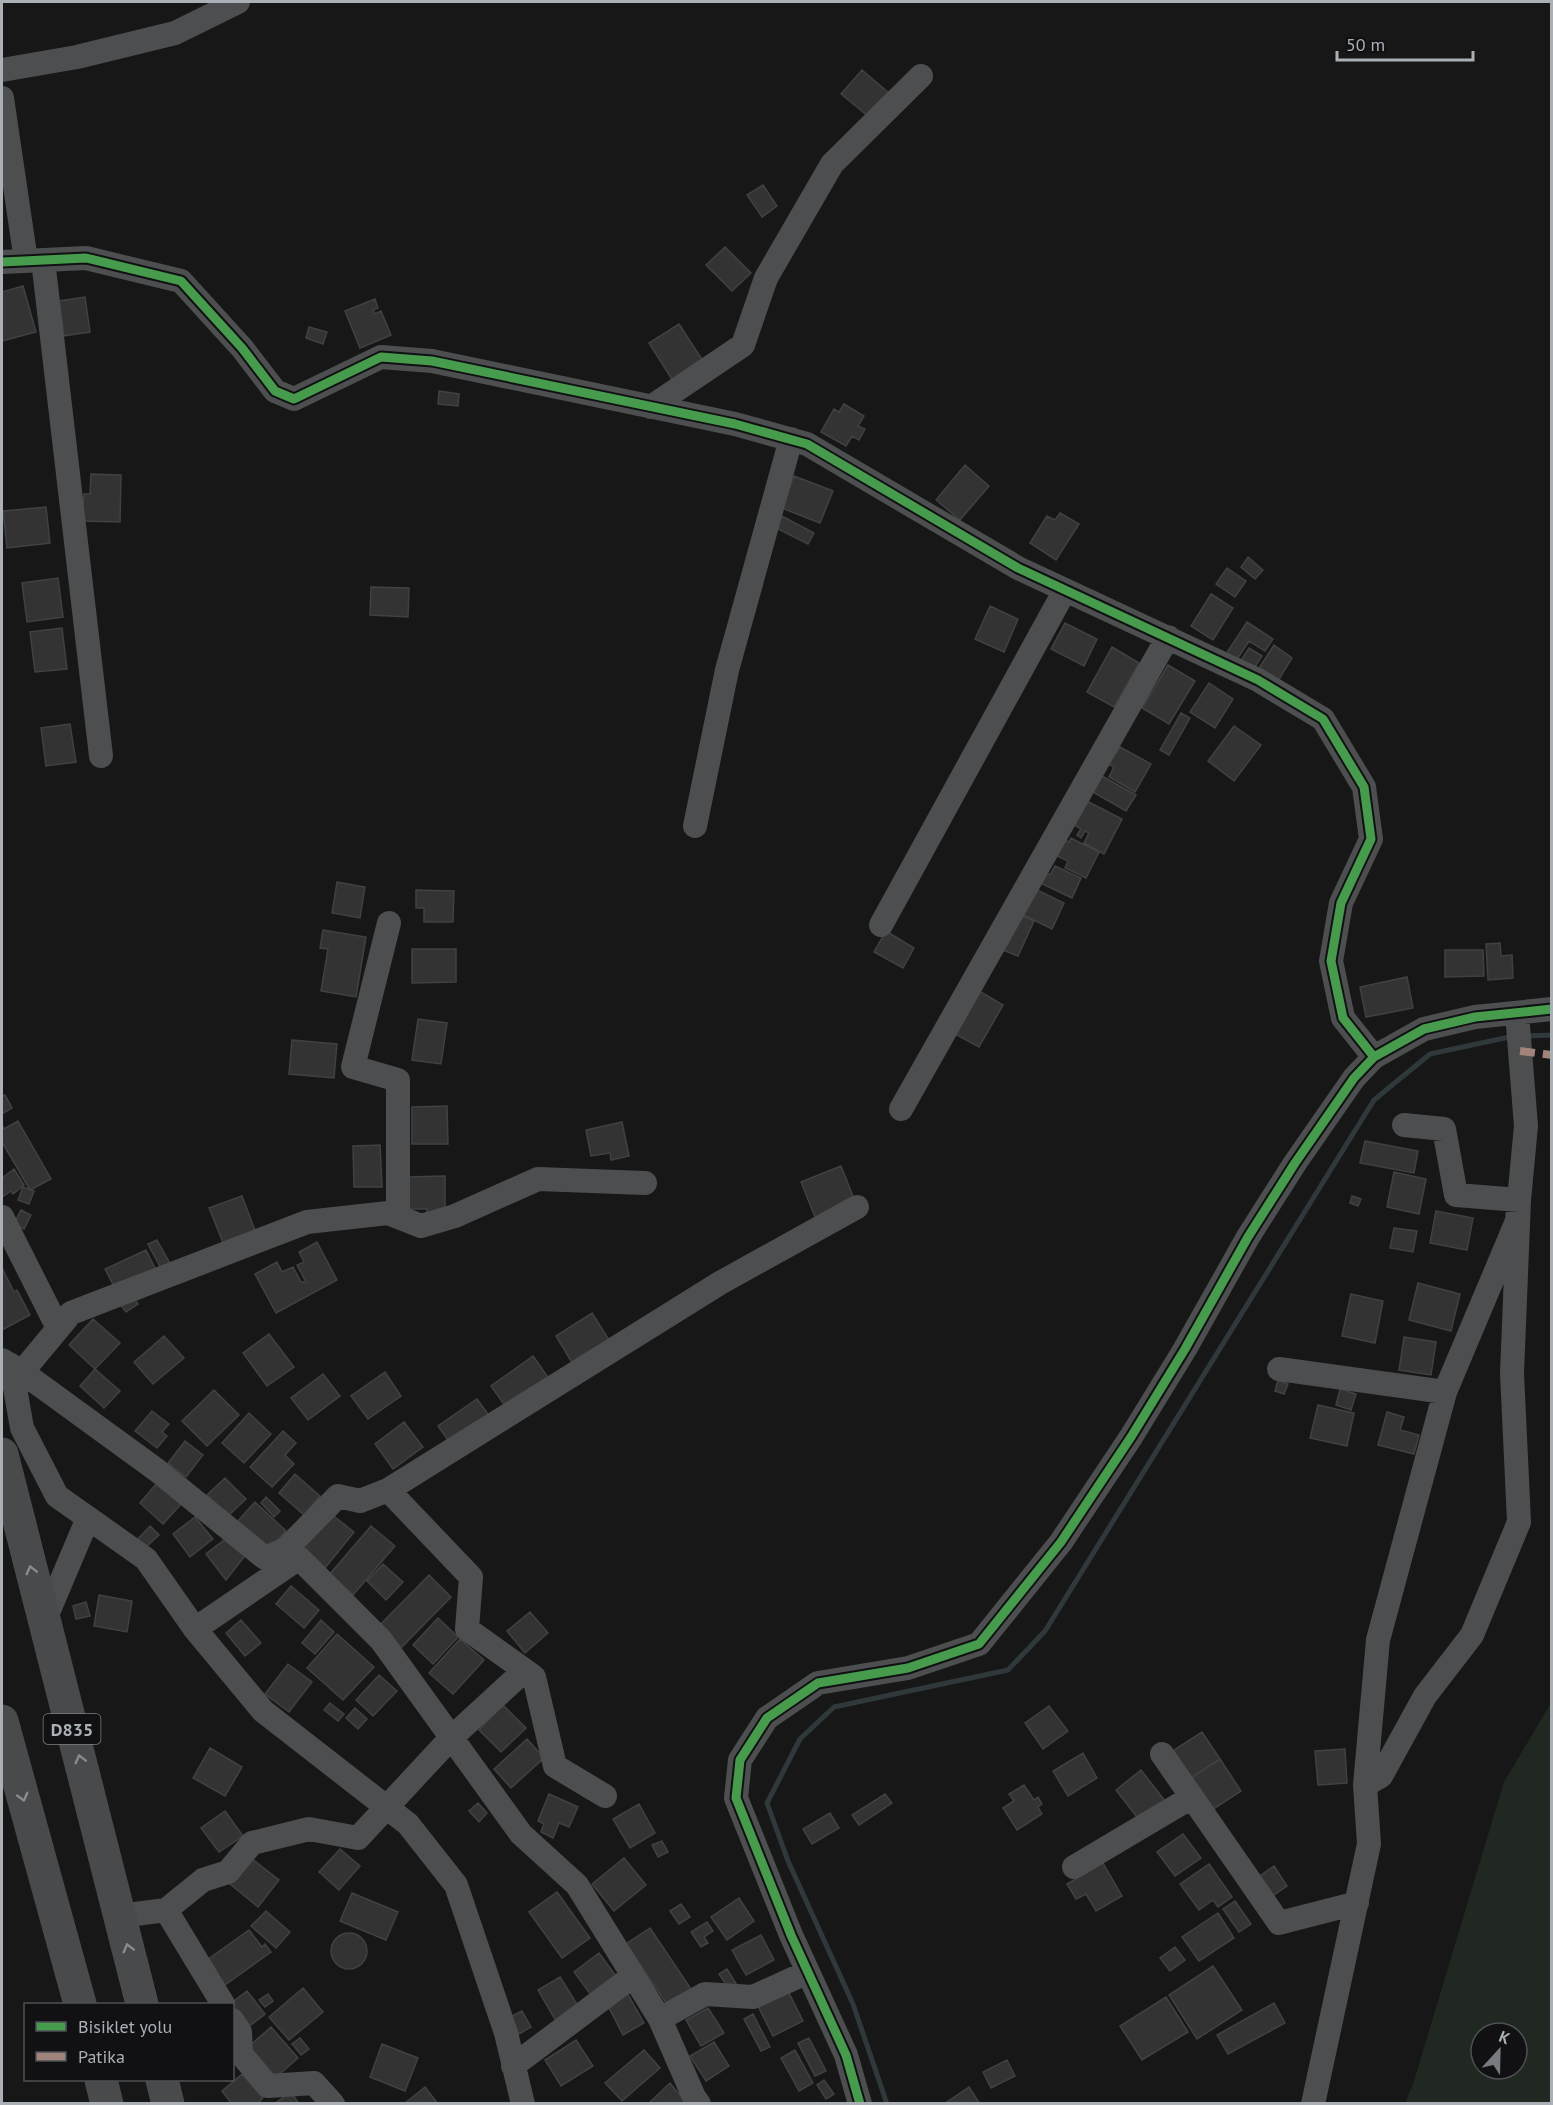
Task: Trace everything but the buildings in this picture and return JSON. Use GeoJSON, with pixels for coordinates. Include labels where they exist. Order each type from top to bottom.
{"type":"FeatureCollection","features":[{"type":"Feature","properties":{"kind":"highway","name":"D835"},"geometry":{"type":"LineString","coordinates":[[2,1454],[142,2003]]}},
{"type":"Feature","properties":{"kind":"highway"},"geometry":{"type":"LineString","coordinates":[[2,1720],[80,2003]]}},
{"type":"Feature","properties":{"kind":"highway"},"geometry":{"type":"LineString","coordinates":[[101,2081],[107,2103]]}},
{"type":"Feature","properties":{"kind":"highway"},"geometry":{"type":"LineString","coordinates":[[162,2081],[168,2103]]}},
{"type":"Feature","properties":{"kind":"street"},"geometry":{"type":"LineString","coordinates":[[2,70],[78,57],[175,33],[238,2]]}},
{"type":"Feature","properties":{"kind":"street"},"geometry":{"type":"LineString","coordinates":[[651,407],[743,345],[766,278],[832,164],[921,76]]}},
{"type":"Feature","properties":{"kind":"street"},"geometry":{"type":"LineString","coordinates":[[2,98],[34,260],[101,756]]}},
{"type":"Feature","properties":{"kind":"street"},"geometry":{"type":"LineString","coordinates":[[2,262],[86,258],[181,281],[242,348],[275,391],[294,399],[381,357],[432,361],[735,424],[807,444],[1018,568],[1258,680],[1323,719],[1364,787],[1371,840],[1341,903],[1331,962],[1343,1018],[1374,1057]]}},
{"type":"Feature","properties":{"kind":"street"},"geometry":{"type":"LineString","coordinates":[[695,826],[727,670],[791,439]]}},
{"type":"Feature","properties":{"kind":"street"},"geometry":{"type":"LineString","coordinates":[[881,925],[1065,590]]}},
{"type":"Feature","properties":{"kind":"street"},"geometry":{"type":"LineString","coordinates":[[901,1109],[1168,637]]}},
{"type":"Feature","properties":{"kind":"street"},"geometry":{"type":"LineString","coordinates":[[388,923],[353,1067],[398,1080],[398,1216]]}},
{"type":"Feature","properties":{"kind":"street"},"geometry":{"type":"LineString","coordinates":[[860,2103],[846,2055],[791,1935],[736,1798],[740,1761],[767,1718],[818,1683],[908,1668],[980,1644],[1068,1532],[1131,1437],[1185,1349],[1248,1236],[1354,1078],[1374,1057],[1424,1029],[1475,1017],[1551,1009]]}},
{"type":"Feature","properties":{"kind":"street"},"geometry":{"type":"LineString","coordinates":[[1313,2103],[1370,1844],[1365,1785],[1378,1640],[1445,1392],[1517,1221],[1526,1126],[1517,1013]]}},
{"type":"Feature","properties":{"kind":"street"},"geometry":{"type":"LineString","coordinates":[[1404,1125],[1444,1129],[1456,1195],[1519,1200]]}},
{"type":"Feature","properties":{"kind":"street"},"geometry":{"type":"LineString","coordinates":[[11,1366],[58,1328],[71,1313],[307,1222],[388,1213],[421,1226],[455,1216],[538,1179],[645,1183]]}},
{"type":"Feature","properties":{"kind":"street"},"geometry":{"type":"LineString","coordinates":[[1365,1785],[1381,1776],[1425,1696],[1472,1635],[1519,1522],[1512,1373],[1519,1200]]}},
{"type":"Feature","properties":{"kind":"street"},"geometry":{"type":"LineString","coordinates":[[195,1629],[293,1554],[338,1496],[360,1501],[388,1490],[720,1283],[856,1207]]}},
{"type":"Feature","properties":{"kind":"street"},"geometry":{"type":"LineString","coordinates":[[2,1217],[58,1328]]}},
{"type":"Feature","properties":{"kind":"street"},"geometry":{"type":"LineString","coordinates":[[11,1366],[158,1471],[265,1558],[293,1554]]}},
{"type":"Feature","properties":{"kind":"street"},"geometry":{"type":"LineString","coordinates":[[11,1366],[22,1428],[57,1497],[146,1559],[195,1629],[263,1711],[408,1824],[456,1885],[506,2033],[523,2103]]}},
{"type":"Feature","properties":{"kind":"street"},"geometry":{"type":"LineString","coordinates":[[1279,1369],[1445,1392]]}},
{"type":"Feature","properties":{"kind":"street"},"geometry":{"type":"LineString","coordinates":[[388,1490],[471,1577],[467,1629],[534,1677],[555,1766],[605,1796]]}},
{"type":"Feature","properties":{"kind":"street"},"geometry":{"type":"LineString","coordinates":[[44,1622],[88,1518]]}},
{"type":"Feature","properties":{"kind":"street"},"geometry":{"type":"LineString","coordinates":[[293,1554],[381,1640],[521,1834],[577,1885],[660,2019],[694,2097],[699,2103]]}},
{"type":"Feature","properties":{"kind":"street"},"geometry":{"type":"LineString","coordinates":[[120,1916],[166,1910],[203,1880],[228,1872],[252,1843],[309,1830],[358,1838],[451,1738],[524,1671]]}},
{"type":"Feature","properties":{"kind":"street"},"geometry":{"type":"LineString","coordinates":[[1162,1754],[1279,1923],[1357,1903]]}},
{"type":"Feature","properties":{"kind":"street"},"geometry":{"type":"LineString","coordinates":[[1074,1867],[1192,1797]]}},
{"type":"Feature","properties":{"kind":"street"},"geometry":{"type":"LineString","coordinates":[[166,1910],[222,2003]]}},
{"type":"Feature","properties":{"kind":"street"},"geometry":{"type":"LineString","coordinates":[[660,2019],[705,1994],[753,1997],[808,1972]]}},
{"type":"Feature","properties":{"kind":"street"},"geometry":{"type":"LineString","coordinates":[[513,2066],[633,1976]]}},
{"type":"Feature","properties":{"kind":"street"},"geometry":{"type":"LineString","coordinates":[[234,2023],[240,2032],[241,2054],[268,2086],[314,2083],[333,2103]]}},
{"type":"Feature","properties":{"kind":"shaded area"},"geometry":{"type":"Polygon","coordinates":[[[1551,1703],[1551,2103],[1405,2103],[1413,2084],[1504,1782],[1551,1703]]]}},
{"type":"Feature","properties":{"kind":"waterway"},"geometry":{"type":"LineString","coordinates":[[1526,1036],[1552,1035]]}},
{"type":"Feature","properties":{"kind":"waterway"},"geometry":{"type":"LineString","coordinates":[[887,2104],[853,2004],[788,1861],[767,1803],[800,1739],[834,1707],[1008,1670],[1045,1631],[1374,1100],[1430,1054],[1514,1036]]}},
{"type":"Feature","properties":{"kind":"marked path"},"geometry":{"type":"LineString","coordinates":[[1520,1051],[1552,1055]]}},
{"type":"Feature","properties":{"kind":"cycle path"},"geometry":{"type":"LineString","coordinates":[[2,262],[86,258],[181,281],[242,348],[275,391],[294,399],[381,357],[432,361],[735,424],[807,444],[1018,568],[1258,680],[1323,719],[1364,787],[1371,839],[1341,903],[1331,961],[1343,1018],[1374,1057]]}},
{"type":"Feature","properties":{"kind":"cycle path"},"geometry":{"type":"LineString","coordinates":[[860,2104],[846,2055],[791,1935],[736,1798],[740,1760],[767,1718],[818,1683],[908,1668],[979,1644],[1061,1542],[1131,1437],[1185,1349],[1248,1237],[1295,1163],[1354,1078],[1374,1057],[1424,1029],[1475,1017],[1552,1009]]}}]}
